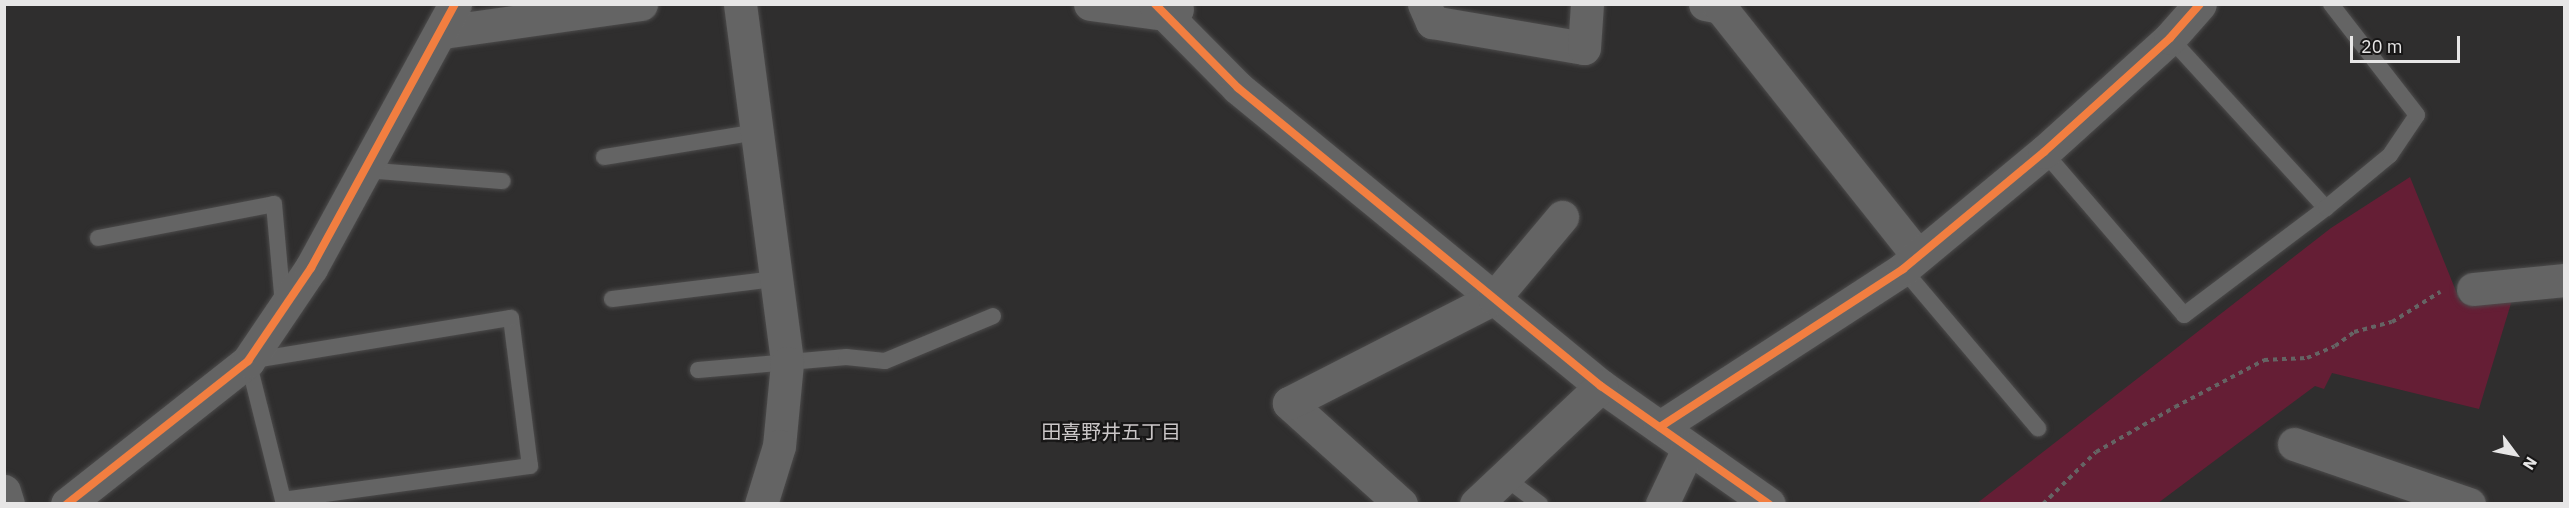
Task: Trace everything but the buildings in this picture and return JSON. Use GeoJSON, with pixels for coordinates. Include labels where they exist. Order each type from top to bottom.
{"type":"FeatureCollection","features":[{"type":"Feature","properties":{"kind":"street"},"geometry":{"type":"LineString","coordinates":[[67,504],[248,361],[284,312],[449,18],[641,4]]}},
{"type":"Feature","properties":{"kind":"street"},"geometry":{"type":"LineString","coordinates":[[740,4],[787,363],[779,446],[761,504]]}},
{"type":"Feature","properties":{"kind":"street"},"geometry":{"type":"LineString","coordinates":[[1090,4],[1168,8],[1238,88],[1601,386],[1769,504]]}},
{"type":"Feature","properties":{"kind":"street"},"geometry":{"type":"LineString","coordinates":[[1424,4],[1432,22],[1584,48],[1587,4]]}},
{"type":"Feature","properties":{"kind":"street"},"geometry":{"type":"LineString","coordinates":[[1704,4],[1720,7],[1910,263]]}},
{"type":"Feature","properties":{"kind":"street"},"geometry":{"type":"LineString","coordinates":[[1660,427],[1910,263],[2044,152],[2170,38],[2194,7]]}},
{"type":"Feature","properties":{"kind":"street"},"geometry":{"type":"LineString","coordinates":[[1401,504],[1289,402],[1494,298],[1562,216]]}},
{"type":"Feature","properties":{"kind":"street"},"geometry":{"type":"LineString","coordinates":[[2474,289],[2565,280]]}},
{"type":"Feature","properties":{"kind":"street"},"geometry":{"type":"LineString","coordinates":[[1476,504],[1601,386]]}},
{"type":"Feature","properties":{"kind":"street"},"geometry":{"type":"LineString","coordinates":[[2294,444],[2469,504]]}},
{"type":"Feature","properties":{"kind":"street"},"geometry":{"type":"LineString","coordinates":[[1662,504],[1688,449]]}},
{"type":"Feature","properties":{"kind":"street"},"geometry":{"type":"LineString","coordinates":[[4,491],[8,504]]}},
{"type":"Feature","properties":{"kind":"lane"},"geometry":{"type":"LineString","coordinates":[[2044,152],[2184,315],[2326,208],[2390,155],[2417,116],[2331,4]]}},
{"type":"Feature","properties":{"kind":"lane"},"geometry":{"type":"LineString","coordinates":[[2170,38],[2326,208]]}},
{"type":"Feature","properties":{"kind":"lane"},"geometry":{"type":"LineString","coordinates":[[604,157],[756,132]]}},
{"type":"Feature","properties":{"kind":"lane"},"geometry":{"type":"LineString","coordinates":[[365,170],[503,181]]}},
{"type":"Feature","properties":{"kind":"lane"},"geometry":{"type":"LineString","coordinates":[[98,238],[274,204],[284,312]]}},
{"type":"Feature","properties":{"kind":"lane"},"geometry":{"type":"LineString","coordinates":[[1910,263],[2038,428]]}},
{"type":"Feature","properties":{"kind":"lane"},"geometry":{"type":"LineString","coordinates":[[612,299],[776,279]]}},
{"type":"Feature","properties":{"kind":"lane"},"geometry":{"type":"LineString","coordinates":[[698,370],[846,357],[885,361],[993,316]]}},
{"type":"Feature","properties":{"kind":"lane"},"geometry":{"type":"LineString","coordinates":[[511,318],[531,466],[283,500],[248,361],[511,318]]}},
{"type":"Feature","properties":{"kind":"lane"},"geometry":{"type":"LineString","coordinates":[[1504,477],[1540,504]]}},
{"type":"Feature","properties":{"kind":"path"},"geometry":{"type":"LineString","coordinates":[[2043,504],[2096,452],[2264,360],[2307,358],[2336,346],[2354,332],[2392,322],[2441,292],[2474,289]]}},
{"type":"Feature","properties":{"kind":"shaded area"},"geometry":{"type":"Polygon","coordinates":[[[2410,177],[2460,301],[2512,300],[2479,409],[2332,373],[2324,389],[2315,386],[2158,503],[1976,504],[2331,228],[2410,177]]]}},
{"type":"Feature","properties":{"kind":"cycle path"},"geometry":{"type":"LineString","coordinates":[[67,504],[248,361],[311,268],[455,4]]}},
{"type":"Feature","properties":{"kind":"cycle path"},"geometry":{"type":"LineString","coordinates":[[1155,4],[1238,88],[1601,386],[1769,504]]}},
{"type":"Feature","properties":{"kind":"cycle path"},"geometry":{"type":"LineString","coordinates":[[1660,427],[1903,269],[2044,152],[2170,38],[2200,4]]}},
{"type":"Feature","properties":{"kind":"district","name":"田喜野井五丁目"},"geometry":{"type":"Point","coordinates":[1111,431]}}]}
